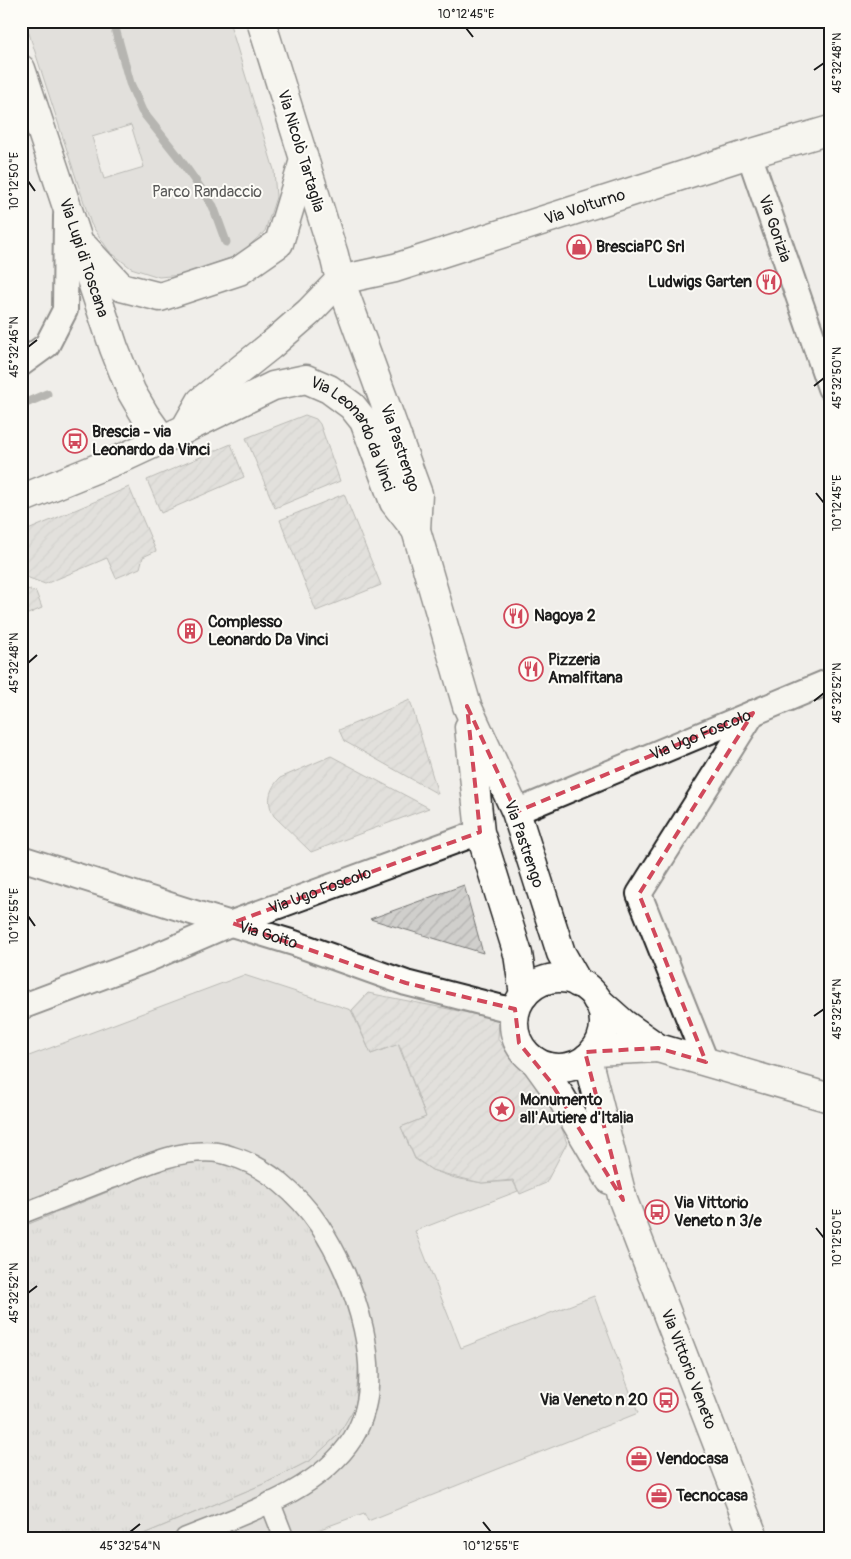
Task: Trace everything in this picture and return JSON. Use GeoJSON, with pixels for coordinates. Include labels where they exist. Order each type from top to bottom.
{"type":"FeatureCollection","features":[{"type":"Feature","properties":{"kind":"street","name":"Via Nicolò Tartaglia"},"geometry":{"type":"LineString","coordinates":[[261,21],[340,280]]}},
{"type":"Feature","properties":{"kind":"street","name":"Via Lupi di Toscana"},"geometry":{"type":"LineString","coordinates":[[21,69],[114,348],[131,391],[145,415],[173,434]]}},
{"type":"Feature","properties":{"kind":"street","name":"Via Volturno"},"geometry":{"type":"LineString","coordinates":[[340,280],[395,268],[749,154],[830,130]]}},
{"type":"Feature","properties":{"kind":"street","name":"Via Gorizia"},"geometry":{"type":"LineString","coordinates":[[749,154],[830,388]]}},
{"type":"Feature","properties":{"kind":"street"},"geometry":{"type":"LineString","coordinates":[[79,242],[121,287],[160,297],[239,271],[279,243],[304,160]]}},
{"type":"Feature","properties":{"kind":"street"},"geometry":{"type":"LineString","coordinates":[[21,364],[47,345],[65,310],[66,204]]}},
{"type":"Feature","properties":{"kind":"street"},"geometry":{"type":"LineString","coordinates":[[173,434],[201,401],[270,346],[309,312],[340,280]]}},
{"type":"Feature","properties":{"kind":"street","name":"Via Pastrengo"},"geometry":{"type":"LineString","coordinates":[[340,280],[418,494],[416,530],[467,706],[516,812],[561,953],[588,991]]}},
{"type":"Feature","properties":{"kind":"street","name":"Via Leonardo da Vinci"},"geometry":{"type":"LineString","coordinates":[[21,499],[173,434],[273,386],[306,379],[329,389],[352,406],[364,421],[394,502],[416,530]]}},
{"type":"Feature","properties":{"kind":"street","name":"Via Ugo Foscolo"},"geometry":{"type":"LineString","coordinates":[[516,812],[830,682]]}},
{"type":"Feature","properties":{"kind":"street","name":"Via Pastrengo"},"geometry":{"type":"LineString","coordinates":[[467,706],[480,832],[522,970],[520,1002]]}},
{"type":"Feature","properties":{"kind":"street"},"geometry":{"type":"LineString","coordinates":[[706,1062],[639,894],[753,714]]}},
{"type":"Feature","properties":{"kind":"street","name":"Via Ugo Foscolo"},"geometry":{"type":"LineString","coordinates":[[21,1007],[149,959],[232,923],[480,832]]}},
{"type":"Feature","properties":{"kind":"street","name":"Via Goito"},"geometry":{"type":"LineString","coordinates":[[21,858],[294,943],[406,983],[503,1008],[520,1002]]}},
{"type":"Feature","properties":{"kind":"street"},"geometry":{"type":"LineString","coordinates":[[658,1048],[590,1055],[571,1066],[562,1068],[544,1065],[535,1061],[518,1043],[514,1026],[520,1002],[530,989],[545,981],[562,979],[588,991],[624,1024],[658,1048],[830,1098]]}},
{"type":"Feature","properties":{"kind":"street"},"geometry":{"type":"LineString","coordinates":[[588,991],[601,1008],[604,1026],[602,1035],[590,1055]]}},
{"type":"Feature","properties":{"kind":"street","name":"Via Vittorio Veneto"},"geometry":{"type":"LineString","coordinates":[[590,1055],[623,1200],[754,1538]]}},
{"type":"Feature","properties":{"kind":"street","name":"Via Vittorio Veneto"},"geometry":{"type":"LineString","coordinates":[[535,1061],[561,1097],[623,1200]]}},
{"type":"Feature","properties":{"kind":"street"},"geometry":{"type":"LineString","coordinates":[[21,1214],[145,1165],[178,1154],[214,1151],[245,1160],[273,1177],[302,1204],[318,1224],[337,1256],[362,1322],[367,1352],[368,1381],[365,1410],[353,1437],[335,1460],[311,1479],[270,1502],[185,1538]]}},
{"type":"Feature","properties":{"kind":"street"},"geometry":{"type":"LineString","coordinates":[[270,1502],[284,1538]]}},
{"type":"Feature","properties":{"kind":"highlighted area"},"geometry":{"type":"Polygon","coordinates":[[[467,706],[516,812],[753,713],[639,894],[706,1062],[658,1048],[585,1052],[623,1200],[550,1081],[519,1043],[515,1009],[406,983],[232,923],[480,832],[467,706]]]}},
{"type":"Feature","properties":{"kind":"green space","name":"Parco Randaccio"},"geometry":{"type":"Polygon","coordinates":[[[25,21],[229,21],[274,170],[276,197],[265,231],[239,255],[181,275],[159,277],[131,268],[109,251],[91,224],[25,21]],[[131,125],[92,137],[104,179],[144,167],[131,125]]]}},
{"type":"Feature","properties":{"kind":"green space"},"geometry":{"type":"Polygon","coordinates":[[[305,415],[316,419],[320,424],[340,481],[275,508],[246,438],[305,415]]]}},
{"type":"Feature","properties":{"kind":"green space"},"geometry":{"type":"Polygon","coordinates":[[[231,444],[244,477],[161,513],[147,480],[231,444]]]}},
{"type":"Feature","properties":{"kind":"green space"},"geometry":{"type":"Polygon","coordinates":[[[129,487],[156,551],[143,557],[140,568],[116,578],[107,558],[45,584],[21,575],[21,533],[129,487]]]}},
{"type":"Feature","properties":{"kind":"green space"},"geometry":{"type":"Polygon","coordinates":[[[344,494],[381,585],[316,611],[280,520],[344,494]]]}},
{"type":"Feature","properties":{"kind":"green space"},"geometry":{"type":"Polygon","coordinates":[[[21,587],[36,592],[42,608],[21,617],[21,587]]]}},
{"type":"Feature","properties":{"kind":"green space"},"geometry":{"type":"Polygon","coordinates":[[[410,700],[438,794],[344,741],[339,730],[410,700]]]}},
{"type":"Feature","properties":{"kind":"green space"},"geometry":{"type":"Polygon","coordinates":[[[331,756],[429,808],[311,852],[274,816],[269,801],[271,791],[280,778],[331,756]]]}},
{"type":"Feature","properties":{"kind":"green space"},"geometry":{"type":"Polygon","coordinates":[[[464,885],[483,953],[370,919],[464,885]]]}},
{"type":"Feature","properties":{"kind":"green space"},"geometry":{"type":"Polygon","coordinates":[[[244,975],[351,1010],[371,1054],[398,1044],[426,1117],[401,1127],[415,1159],[432,1170],[455,1178],[482,1183],[513,1181],[518,1191],[415,1231],[461,1348],[594,1296],[638,1413],[368,1521],[364,1513],[296,1538],[134,1538],[266,1483],[311,1460],[339,1434],[356,1405],[359,1360],[354,1314],[314,1223],[250,1167],[215,1159],[176,1164],[21,1227],[21,1059],[244,975]]]}},
{"type":"Feature","properties":{"kind":"green space"},"geometry":{"type":"Polygon","coordinates":[[[368,993],[499,1019],[498,1039],[510,1058],[528,1074],[555,1109],[567,1143],[546,1183],[520,1194],[513,1180],[482,1183],[432,1170],[415,1158],[401,1127],[426,1117],[399,1044],[371,1054],[352,1010],[368,993]]]}},
{"type":"Feature","properties":{"kind":"green space"},"geometry":{"type":"Polygon","coordinates":[[[215,1159],[250,1167],[314,1223],[354,1314],[359,1360],[356,1405],[339,1434],[311,1460],[266,1483],[134,1538],[21,1538],[21,1227],[176,1164],[215,1159]]]}},
{"type":"Feature","properties":{"kind":"waterway"},"geometry":{"type":"LineString","coordinates":[[113,21],[130,83],[142,111],[177,155],[213,206],[226,242]]}},
{"type":"Feature","properties":{"kind":"waterway"},"geometry":{"type":"LineString","coordinates":[[21,405],[47,394]]}},
{"type":"Feature","properties":{"kind":"place","name":"BresciaPC Srl"},"geometry":{"type":"Point","coordinates":[579,247]}},
{"type":"Feature","properties":{"kind":"place","name":"Ludwigs Garten"},"geometry":{"type":"Point","coordinates":[769,282]}},
{"type":"Feature","properties":{"kind":"place","name":"Brescia - via Leonardo da Vinci"},"geometry":{"type":"Point","coordinates":[75,441]}},
{"type":"Feature","properties":{"kind":"place","name":"Nagoya 2"},"geometry":{"type":"Point","coordinates":[516,616]}},
{"type":"Feature","properties":{"kind":"place","name":"Complesso Leonardo Da Vinci"},"geometry":{"type":"Point","coordinates":[190,631]}},
{"type":"Feature","properties":{"kind":"place","name":"Pizzeria Amalfitana"},"geometry":{"type":"Point","coordinates":[531,669]}},
{"type":"Feature","properties":{"kind":"place","name":"Monumento all'Autiere d'Italia"},"geometry":{"type":"Point","coordinates":[502,1109]}},
{"type":"Feature","properties":{"kind":"place","name":"Via Vittorio Veneto n 3/e"},"geometry":{"type":"Point","coordinates":[657,1212]}},
{"type":"Feature","properties":{"kind":"place","name":"Via Veneto n 20"},"geometry":{"type":"Point","coordinates":[666,1400]}},
{"type":"Feature","properties":{"kind":"place","name":"Vendocasa"},"geometry":{"type":"Point","coordinates":[639,1459]}},
{"type":"Feature","properties":{"kind":"place","name":"Tecnocasa"},"geometry":{"type":"Point","coordinates":[659,1496]}}]}
